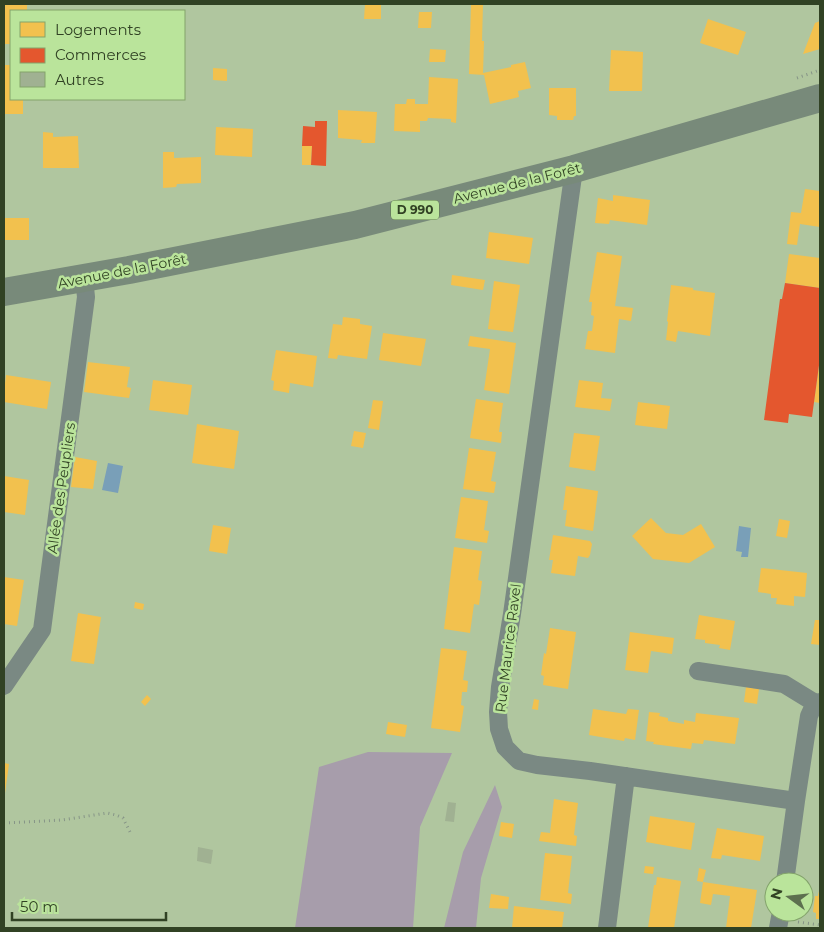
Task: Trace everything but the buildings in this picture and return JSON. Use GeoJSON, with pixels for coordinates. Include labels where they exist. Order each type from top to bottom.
{"type":"FeatureCollection","features":[{"type":"Feature","properties":{"kind":"main road","name":"Avenue de la Forêt"},"geometry":{"type":"LineString","coordinates":[[4,292],[355,225],[574,169],[820,98]]}},
{"type":"Feature","properties":{"kind":"street","name":"Rue Maurice Ravel"},"geometry":{"type":"LineString","coordinates":[[574,169],[512,614],[500,687],[498,720],[505,747],[519,761],[537,765],[796,801]]}},
{"type":"Feature","properties":{"kind":"street","name":"Allée des Peupliers"},"geometry":{"type":"LineString","coordinates":[[4,686],[42,630],[86,297],[84,278]]}},
{"type":"Feature","properties":{"kind":"street"},"geometry":{"type":"LineString","coordinates":[[698,672],[784,684],[818,702],[809,716],[786,872]]}},
{"type":"Feature","properties":{"kind":"street"},"geometry":{"type":"LineString","coordinates":[[606,928],[626,776]]}},
{"type":"Feature","properties":{"kind":"path"},"geometry":{"type":"LineString","coordinates":[[4,823],[62,820],[107,813],[123,818],[130,832]]}},
{"type":"Feature","properties":{"kind":"shaded area"},"geometry":{"type":"Polygon","coordinates":[[[368,752],[452,753],[420,827],[413,928],[295,928],[319,767],[368,752]]]}},
{"type":"Feature","properties":{"kind":"shaded area"},"geometry":{"type":"Polygon","coordinates":[[[495,785],[502,807],[481,878],[476,928],[444,928],[463,852],[495,785]]]}},
{"type":"Feature","properties":{"kind":"water"},"geometry":{"type":"Polygon","coordinates":[[[108,463],[123,466],[118,493],[102,490],[108,463]]]}},
{"type":"Feature","properties":{"kind":"water"},"geometry":{"type":"Polygon","coordinates":[[[739,526],[751,528],[748,557],[741,557],[742,552],[736,551],[739,526]]]}}]}
